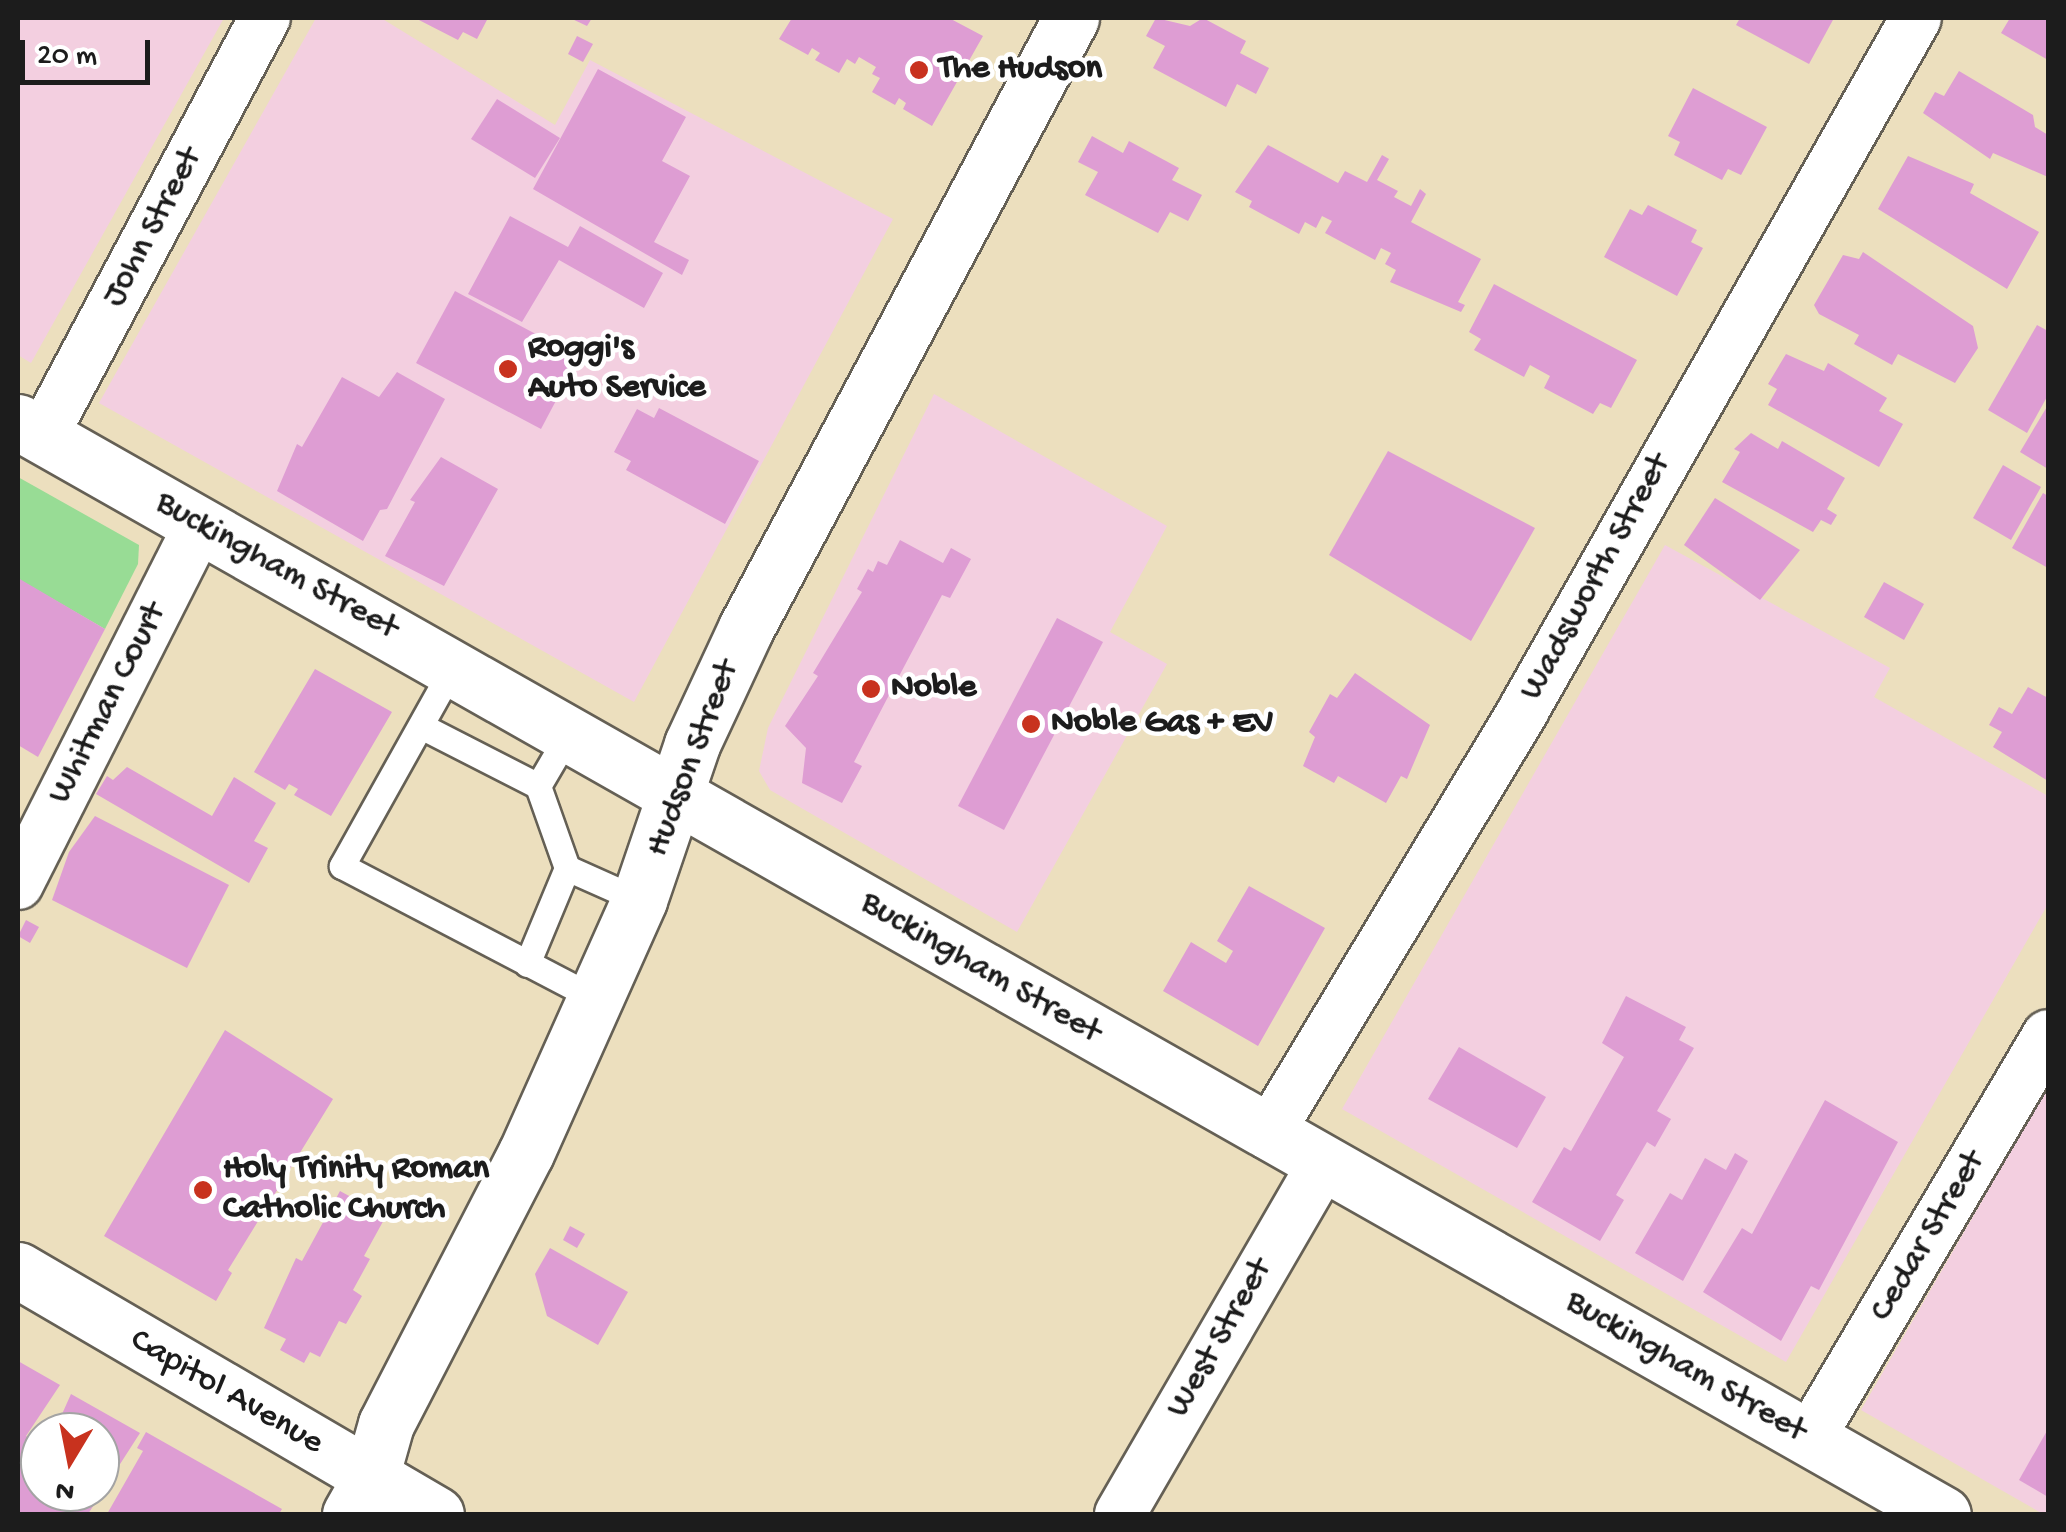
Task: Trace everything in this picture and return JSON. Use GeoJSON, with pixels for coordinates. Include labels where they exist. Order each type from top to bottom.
{"type":"FeatureCollection","features":[{"type":"Feature","properties":{"kind":"street","name":"John Street"},"geometry":{"type":"LineString","coordinates":[[30,430],[265,18]]}},
{"type":"Feature","properties":{"kind":"street","name":"Hudson Street"},"geometry":{"type":"LineString","coordinates":[[360,1496],[386,1424],[526,1153],[639,900],[692,744],[774,570],[1070,18]]}},
{"type":"Feature","properties":{"kind":"street","name":"Wadsworth Street"},"geometry":{"type":"LineString","coordinates":[[1268,1134],[1524,709],[1916,18]]}},
{"type":"Feature","properties":{"kind":"street","name":"Buckingham Street"},"geometry":{"type":"LineString","coordinates":[[30,430],[569,732],[1268,1134],[1942,1514]]}},
{"type":"Feature","properties":{"kind":"street","name":"Whitman Court"},"geometry":{"type":"LineString","coordinates":[[18,884],[200,524]]}},
{"type":"Feature","properties":{"kind":"street","name":"Cedar Street"},"geometry":{"type":"LineString","coordinates":[[1809,1439],[2048,1034]]}},
{"type":"Feature","properties":{"kind":"street","name":"West Street"},"geometry":{"type":"LineString","coordinates":[[1120,1514],[1323,1164]]}},
{"type":"Feature","properties":{"kind":"street","name":"Capitol Avenue"},"geometry":{"type":"LineString","coordinates":[[18,1270],[360,1496],[436,1514]]}},
{"type":"Feature","properties":{"kind":"lane"},"geometry":{"type":"LineString","coordinates":[[453,667],[342,866],[594,997]]}},
{"type":"Feature","properties":{"kind":"lane"},"geometry":{"type":"LineString","coordinates":[[421,726],[538,786],[567,868],[527,964]]}},
{"type":"Feature","properties":{"kind":"lane"},"geometry":{"type":"LineString","coordinates":[[538,786],[569,732]]}},
{"type":"Feature","properties":{"kind":"lane"},"geometry":{"type":"LineString","coordinates":[[567,868],[639,900]]}},
{"type":"Feature","properties":{"kind":"shaded area"},"geometry":{"type":"Polygon","coordinates":[[[18,18],[224,18],[31,363],[18,355],[18,18]]]}},
{"type":"Feature","properties":{"kind":"shaded area"},"geometry":{"type":"Polygon","coordinates":[[[316,18],[381,18],[555,125],[590,60],[893,219],[634,702],[99,403],[316,18]]]}},
{"type":"Feature","properties":{"kind":"shaded area"},"geometry":{"type":"Polygon","coordinates":[[[934,394],[1167,526],[1110,632],[1167,664],[1017,932],[770,790],[759,771],[768,728],[934,394]]]}},
{"type":"Feature","properties":{"kind":"shaded area"},"geometry":{"type":"Polygon","coordinates":[[[1665,545],[1890,668],[1874,697],[2048,796],[2048,904],[1786,1362],[1342,1109],[1665,545]]]}},
{"type":"Feature","properties":{"kind":"shaded area"},"geometry":{"type":"Polygon","coordinates":[[[2048,1087],[2048,1514],[2043,1514],[1861,1410],[2048,1087]]]}},
{"type":"Feature","properties":{"kind":"green space"},"geometry":{"type":"Polygon","coordinates":[[[18,477],[139,545],[138,564],[105,629],[18,579],[18,477]]]}},
{"type":"Feature","properties":{"kind":"building"},"geometry":{"type":"Polygon","coordinates":[[[415,18],[488,18],[477,39],[463,32],[458,40],[415,18]]]}},
{"type":"Feature","properties":{"kind":"building"},"geometry":{"type":"Polygon","coordinates":[[[570,18],[592,18],[587,26],[570,18]]]}},
{"type":"Feature","properties":{"kind":"building","name":"The Hudson"},"geometry":{"type":"Polygon","coordinates":[[[792,18],[949,18],[983,36],[932,126],[903,109],[906,103],[899,98],[895,105],[872,92],[880,78],[872,74],[876,67],[859,57],[855,64],[847,59],[839,73],[815,60],[820,53],[812,48],[808,55],[779,39],[792,18]]]}},
{"type":"Feature","properties":{"kind":"building"},"geometry":{"type":"Polygon","coordinates":[[[1156,18],[1190,26],[1203,18],[1246,41],[1240,53],[1269,68],[1256,94],[1237,84],[1226,107],[1153,68],[1165,46],[1146,36],[1156,18]]]}},
{"type":"Feature","properties":{"kind":"building"},"geometry":{"type":"Polygon","coordinates":[[[1740,18],[1834,18],[1809,64],[1736,25],[1740,18]]]}},
{"type":"Feature","properties":{"kind":"building"},"geometry":{"type":"Polygon","coordinates":[[[2010,18],[2048,18],[2048,60],[2001,33],[2010,18]]]}},
{"type":"Feature","properties":{"kind":"building"},"geometry":{"type":"Polygon","coordinates":[[[577,36],[593,44],[583,62],[568,54],[577,36]]]}},
{"type":"Feature","properties":{"kind":"building"},"geometry":{"type":"Polygon","coordinates":[[[598,69],[686,117],[662,161],[690,176],[654,242],[689,260],[682,275],[533,189],[598,69]]]}},
{"type":"Feature","properties":{"kind":"building"},"geometry":{"type":"Polygon","coordinates":[[[1959,71],[2033,115],[2035,127],[2048,135],[2048,177],[1993,153],[1990,159],[1923,113],[1935,92],[1944,96],[1959,71]]]}},
{"type":"Feature","properties":{"kind":"building"},"geometry":{"type":"Polygon","coordinates":[[[1693,88],[1767,127],[1741,175],[1728,169],[1722,180],[1674,155],[1680,142],[1668,136],[1693,88]]]}},
{"type":"Feature","properties":{"kind":"building"},"geometry":{"type":"Polygon","coordinates":[[[497,99],[560,138],[535,178],[471,139],[497,99]]]}},
{"type":"Feature","properties":{"kind":"building"},"geometry":{"type":"Polygon","coordinates":[[[1092,136],[1123,153],[1129,141],[1179,168],[1172,180],[1202,195],[1188,221],[1170,212],[1158,233],[1085,195],[1098,172],[1078,162],[1092,136]]]}},
{"type":"Feature","properties":{"kind":"building"},"geometry":{"type":"Polygon","coordinates":[[[1268,145],[1338,183],[1345,171],[1367,182],[1382,155],[1389,159],[1377,180],[1398,191],[1394,197],[1411,206],[1420,189],[1426,194],[1411,222],[1481,259],[1458,302],[1465,305],[1461,312],[1390,282],[1396,270],[1385,264],[1391,253],[1381,248],[1375,260],[1325,233],[1332,221],[1322,216],[1316,228],[1305,222],[1299,234],[1249,207],[1252,201],[1235,192],[1268,145]]]}},
{"type":"Feature","properties":{"kind":"building"},"geometry":{"type":"Polygon","coordinates":[[[1908,156],[1974,184],[1970,193],[2039,232],[2007,289],[1878,209],[1908,156]]]}},
{"type":"Feature","properties":{"kind":"building"},"geometry":{"type":"Polygon","coordinates":[[[1648,205],[1697,230],[1691,242],[1703,248],[1677,296],[1604,257],[1630,209],[1642,215],[1648,205]]]}},
{"type":"Feature","properties":{"kind":"building"},"geometry":{"type":"Polygon","coordinates":[[[510,216],[568,247],[580,226],[663,273],[644,308],[559,260],[522,322],[468,294],[510,216]]]}},
{"type":"Feature","properties":{"kind":"building"},"geometry":{"type":"Polygon","coordinates":[[[1863,252],[1973,326],[1978,348],[1955,383],[1898,354],[1892,365],[1854,344],[1859,335],[1819,314],[1814,305],[1843,255],[1859,259],[1863,252]]]}},
{"type":"Feature","properties":{"kind":"building"},"geometry":{"type":"Polygon","coordinates":[[[1494,284],[1637,360],[1611,408],[1600,403],[1593,414],[1544,388],[1550,376],[1530,365],[1524,377],[1474,350],[1481,339],[1469,332],[1494,284]]]}},
{"type":"Feature","properties":{"kind":"building"},"geometry":{"type":"Polygon","coordinates":[[[455,291],[579,357],[541,429],[416,363],[455,291]]]}},
{"type":"Feature","properties":{"kind":"building"},"geometry":{"type":"Polygon","coordinates":[[[2037,325],[2048,331],[2048,395],[2027,433],[1988,410],[2037,325]]]}},
{"type":"Feature","properties":{"kind":"building"},"geometry":{"type":"Polygon","coordinates":[[[1786,354],[1824,371],[1828,363],[1887,398],[1879,411],[1903,424],[1879,467],[1768,405],[1777,389],[1768,384],[1786,354]]]}},
{"type":"Feature","properties":{"kind":"building"},"geometry":{"type":"Polygon","coordinates":[[[397,372],[445,399],[387,509],[380,510],[363,541],[277,491],[297,444],[302,447],[342,377],[379,397],[397,372]]]}},
{"type":"Feature","properties":{"kind":"building"},"geometry":{"type":"Polygon","coordinates":[[[2048,405],[2048,469],[2020,452],[2048,405]]]}},
{"type":"Feature","properties":{"kind":"building"},"geometry":{"type":"Polygon","coordinates":[[[659,408],[759,461],[725,524],[626,470],[631,461],[614,452],[637,409],[654,418],[659,408]]]}},
{"type":"Feature","properties":{"kind":"building"},"geometry":{"type":"Polygon","coordinates":[[[1751,433],[1778,449],[1782,441],[1845,478],[1827,509],[1837,515],[1831,525],[1821,520],[1813,532],[1722,482],[1740,452],[1734,449],[1751,433]]]}},
{"type":"Feature","properties":{"kind":"building"},"geometry":{"type":"Polygon","coordinates":[[[1388,451],[1535,528],[1471,641],[1329,555],[1388,451]]]}},
{"type":"Feature","properties":{"kind":"building"},"geometry":{"type":"Polygon","coordinates":[[[441,457],[498,489],[444,586],[385,556],[415,502],[410,500],[441,457]]]}},
{"type":"Feature","properties":{"kind":"building"},"geometry":{"type":"Polygon","coordinates":[[[2003,465],[2041,487],[2011,540],[1973,518],[2003,465]]]}},
{"type":"Feature","properties":{"kind":"building"},"geometry":{"type":"Polygon","coordinates":[[[2043,493],[2048,496],[2048,568],[2012,548],[2043,493]]]}},
{"type":"Feature","properties":{"kind":"building"},"geometry":{"type":"Polygon","coordinates":[[[1715,498],[1800,550],[1760,600],[1684,545],[1715,498]]]}},
{"type":"Feature","properties":{"kind":"building"},"geometry":{"type":"Polygon","coordinates":[[[900,540],[943,563],[951,548],[971,559],[950,598],[942,595],[888,697],[854,762],[862,766],[842,803],[802,783],[806,748],[785,726],[818,676],[813,673],[862,592],[857,589],[868,569],[873,572],[878,561],[887,565],[900,540]]]}},
{"type":"Feature","properties":{"kind":"building"},"geometry":{"type":"Polygon","coordinates":[[[18,578],[105,629],[38,757],[18,745],[18,578]]]}},
{"type":"Feature","properties":{"kind":"building"},"geometry":{"type":"Polygon","coordinates":[[[1884,582],[1924,604],[1904,640],[1864,617],[1884,582]]]}},
{"type":"Feature","properties":{"kind":"building","name":"Noble Gas + EV"},"geometry":{"type":"Polygon","coordinates":[[[1057,618],[1103,642],[1004,830],[958,806],[1057,618]]]}},
{"type":"Feature","properties":{"kind":"building"},"geometry":{"type":"Polygon","coordinates":[[[315,669],[392,712],[331,816],[294,795],[298,789],[289,784],[285,790],[254,772],[315,669]]]}},
{"type":"Feature","properties":{"kind":"building"},"geometry":{"type":"Polygon","coordinates":[[[1355,673],[1430,725],[1407,779],[1401,776],[1386,803],[1338,776],[1334,783],[1303,766],[1315,737],[1309,732],[1330,694],[1337,698],[1355,673]]]}},
{"type":"Feature","properties":{"kind":"building"},"geometry":{"type":"Polygon","coordinates":[[[2028,687],[2048,698],[2048,781],[1993,747],[2002,732],[1989,725],[1999,707],[2012,714],[2028,687]]]}},
{"type":"Feature","properties":{"kind":"building"},"geometry":{"type":"Polygon","coordinates":[[[127,767],[212,816],[234,777],[276,803],[254,841],[268,848],[249,883],[96,794],[107,776],[113,780],[127,767]]]}},
{"type":"Feature","properties":{"kind":"building"},"geometry":{"type":"Polygon","coordinates":[[[95,816],[229,885],[187,968],[52,900],[69,852],[95,816]]]}},
{"type":"Feature","properties":{"kind":"building"},"geometry":{"type":"Polygon","coordinates":[[[1249,886],[1325,928],[1258,1046],[1163,991],[1191,942],[1226,963],[1233,951],[1217,941],[1249,886]]]}},
{"type":"Feature","properties":{"kind":"building"},"geometry":{"type":"Polygon","coordinates":[[[26,920],[39,927],[30,943],[18,936],[26,920]]]}},
{"type":"Feature","properties":{"kind":"building"},"geometry":{"type":"Polygon","coordinates":[[[1626,996],[1686,1027],[1679,1040],[1694,1048],[1657,1111],[1671,1119],[1655,1147],[1647,1142],[1616,1195],[1624,1200],[1600,1241],[1532,1202],[1564,1147],[1571,1151],[1624,1057],[1602,1043],[1626,996]]]}},
{"type":"Feature","properties":{"kind":"building","name":"Holy Trinity Roman Catholic Church"},"geometry":{"type":"Polygon","coordinates":[[[225,1030],[333,1099],[228,1270],[232,1273],[216,1301],[104,1236],[225,1030]]]}},
{"type":"Feature","properties":{"kind":"building"},"geometry":{"type":"Polygon","coordinates":[[[1459,1047],[1546,1097],[1517,1148],[1428,1099],[1459,1047]]]}},
{"type":"Feature","properties":{"kind":"building"},"geometry":{"type":"Polygon","coordinates":[[[1825,1100],[1898,1142],[1819,1290],[1811,1286],[1781,1341],[1703,1292],[1742,1228],[1752,1234],[1825,1100]]]}},
{"type":"Feature","properties":{"kind":"building"},"geometry":{"type":"Polygon","coordinates":[[[1735,1153],[1748,1161],[1683,1281],[1635,1253],[1670,1193],[1682,1200],[1705,1158],[1726,1170],[1735,1153]]]}},
{"type":"Feature","properties":{"kind":"building"},"geometry":{"type":"Polygon","coordinates":[[[340,1191],[386,1216],[364,1256],[370,1259],[353,1290],[362,1296],[346,1324],[339,1321],[320,1357],[310,1352],[304,1363],[280,1350],[286,1339],[264,1328],[296,1258],[302,1261],[340,1191]]]}},
{"type":"Feature","properties":{"kind":"building"},"geometry":{"type":"Polygon","coordinates":[[[570,1226],[585,1234],[577,1248],[563,1240],[570,1226]]]}},
{"type":"Feature","properties":{"kind":"building"},"geometry":{"type":"Polygon","coordinates":[[[550,1248],[628,1292],[598,1345],[547,1316],[535,1274],[550,1248]]]}},
{"type":"Feature","properties":{"kind":"building"},"geometry":{"type":"Polygon","coordinates":[[[18,1361],[60,1385],[42,1412],[20,1412],[20,1512],[89,1512],[18,1514],[18,1361]]]}},
{"type":"Feature","properties":{"kind":"building"},"geometry":{"type":"Polygon","coordinates":[[[71,1394],[103,1412],[63,1412],[71,1394]]]}},
{"type":"Feature","properties":{"kind":"building"},"geometry":{"type":"Polygon","coordinates":[[[120,1422],[140,1433],[120,1464],[120,1422]]]}},
{"type":"Feature","properties":{"kind":"building"},"geometry":{"type":"Polygon","coordinates":[[[2048,1429],[2048,1497],[2019,1480],[2048,1429]]]}},
{"type":"Feature","properties":{"kind":"building"},"geometry":{"type":"Polygon","coordinates":[[[146,1432],[282,1509],[279,1514],[107,1514],[120,1512],[120,1491],[143,1451],[137,1448],[146,1432]]]}},
{"type":"Feature","properties":{"kind":"place","name":"The Hudson"},"geometry":{"type":"Point","coordinates":[919,70]}},
{"type":"Feature","properties":{"kind":"place","name":"Roggi's Auto Service"},"geometry":{"type":"Point","coordinates":[508,369]}},
{"type":"Feature","properties":{"kind":"place","name":"Noble"},"geometry":{"type":"Point","coordinates":[871,689]}},
{"type":"Feature","properties":{"kind":"place","name":"Noble Gas + EV"},"geometry":{"type":"Point","coordinates":[1031,724]}},
{"type":"Feature","properties":{"kind":"place","name":"Holy Trinity Roman Catholic Church"},"geometry":{"type":"Point","coordinates":[203,1190]}}]}
